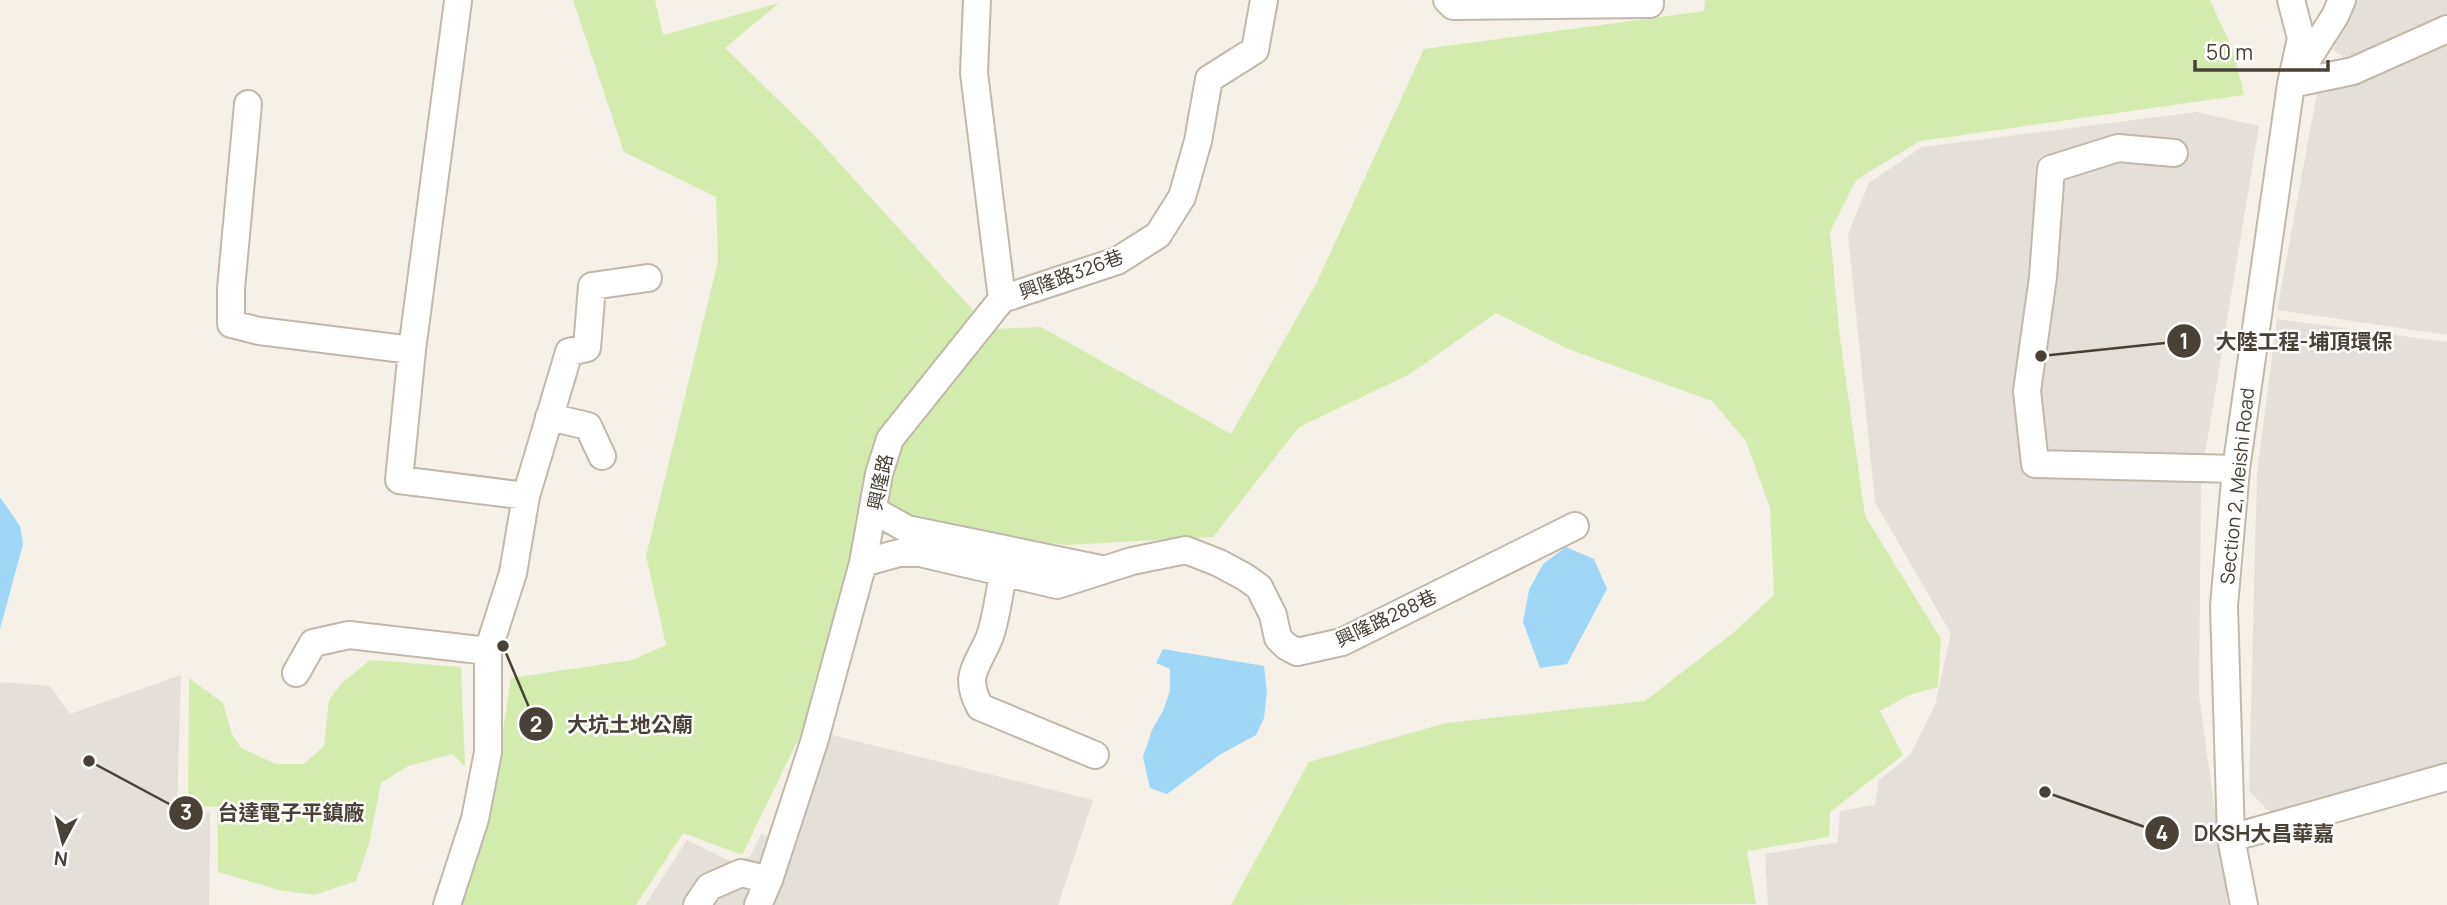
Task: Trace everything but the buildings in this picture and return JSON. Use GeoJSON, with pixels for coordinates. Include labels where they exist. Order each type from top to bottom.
{"type":"FeatureCollection","features":[{"type":"Feature","properties":{"kind":"street"},"geometry":{"type":"LineString","coordinates":[[977,0],[974,73],[1002,299]]}},
{"type":"Feature","properties":{"kind":"street","name":"興隆路326巷"},"geometry":{"type":"LineString","coordinates":[[1002,299],[1117,261],[1158,235],[1182,197],[1198,141],[1209,79],[1255,50],[1264,0]]}},
{"type":"Feature","properties":{"kind":"street"},"geometry":{"type":"LineString","coordinates":[[1447,0],[1453,6],[1650,4],[1650,0]]}},
{"type":"Feature","properties":{"kind":"street"},"geometry":{"type":"LineString","coordinates":[[2274,0],[2286,47],[2291,84]]}},
{"type":"Feature","properties":{"kind":"street"},"geometry":{"type":"LineString","coordinates":[[2291,0],[2301,38],[2291,84]]}},
{"type":"Feature","properties":{"kind":"street","name":"Section 2, Meishi Road"},"geometry":{"type":"LineString","coordinates":[[2244,905],[2231,838],[2224,606],[2236,469],[2291,84],[2335,16],[2342,0]]}},
{"type":"Feature","properties":{"kind":"street"},"geometry":{"type":"LineString","coordinates":[[458,1],[412,350],[398,480],[526,496]]}},
{"type":"Feature","properties":{"kind":"street"},"geometry":{"type":"LineString","coordinates":[[2291,84],[2353,71],[2447,29]]}},
{"type":"Feature","properties":{"kind":"street"},"geometry":{"type":"LineString","coordinates":[[248,104],[231,289],[231,324],[259,331],[412,350]]}},
{"type":"Feature","properties":{"kind":"street"},"geometry":{"type":"LineString","coordinates":[[2174,153],[2118,148],[2051,169],[2043,277],[2027,391],[2035,464],[2236,469]]}},
{"type":"Feature","properties":{"kind":"street"},"geometry":{"type":"LineString","coordinates":[[447,905],[475,819],[488,752],[488,651],[513,573],[526,496],[569,352],[587,348],[592,286],[648,278]]}},
{"type":"Feature","properties":{"kind":"street","name":"興隆路"},"geometry":{"type":"LineString","coordinates":[[758,905],[769,880],[814,742],[863,563],[879,474],[890,439],[1002,299]]}},
{"type":"Feature","properties":{"kind":"street"},"geometry":{"type":"LineString","coordinates":[[549,417],[587,426],[602,456]]}},
{"type":"Feature","properties":{"kind":"street"},"geometry":{"type":"LineString","coordinates":[[873,510],[907,529],[1104,570]]}},
{"type":"Feature","properties":{"kind":"street","name":"興隆路288巷"},"geometry":{"type":"LineString","coordinates":[[863,563],[899,553],[920,553],[1057,585],[1132,561],[1186,550],[1219,563],[1259,587],[1269,606],[1278,638],[1297,652],[1342,642],[1575,526]]}},
{"type":"Feature","properties":{"kind":"street"},"geometry":{"type":"LineString","coordinates":[[1004,571],[990,636],[975,664],[972,692],[980,707],[1095,755]]}},
{"type":"Feature","properties":{"kind":"street"},"geometry":{"type":"LineString","coordinates":[[296,673],[313,643],[349,635],[488,651]]}},
{"type":"Feature","properties":{"kind":"street"},"geometry":{"type":"LineString","coordinates":[[2231,838],[2447,777]]}},
{"type":"Feature","properties":{"kind":"street"},"geometry":{"type":"LineString","coordinates":[[697,905],[709,887],[741,873],[769,880]]}},
{"type":"Feature","properties":{"kind":"shaded area"},"geometry":{"type":"Polygon","coordinates":[[[2355,0],[2447,0],[2447,19],[2348,60],[2333,50],[2355,0]]]}},
{"type":"Feature","properties":{"kind":"shaded area"},"geometry":{"type":"Polygon","coordinates":[[[2447,38],[2447,335],[2277,310],[2317,93],[2447,38]]]}},
{"type":"Feature","properties":{"kind":"shaded area"},"geometry":{"type":"Polygon","coordinates":[[[2197,112],[2259,126],[2201,478],[2199,696],[2228,905],[1768,905],[1765,854],[1838,842],[1840,811],[1875,805],[1879,780],[1910,755],[1935,705],[1951,634],[1875,502],[1848,234],[1869,183],[1922,147],[2197,112]]]}},
{"type":"Feature","properties":{"kind":"shaded area"},"geometry":{"type":"Polygon","coordinates":[[[2277,319],[2447,342],[2447,770],[2272,814],[2249,791],[2257,473],[2277,319]]]}},
{"type":"Feature","properties":{"kind":"shaded area"},"geometry":{"type":"Polygon","coordinates":[[[181,675],[177,808],[210,812],[209,905],[0,905],[0,682],[50,686],[70,714],[181,675]]]}},
{"type":"Feature","properties":{"kind":"shaded area"},"geometry":{"type":"Polygon","coordinates":[[[828,734],[1093,800],[1058,905],[768,905],[828,734]]]}},
{"type":"Feature","properties":{"kind":"shaded area"},"geometry":{"type":"Polygon","coordinates":[[[761,834],[774,838],[747,905],[645,905],[687,840],[734,863],[750,857],[761,834]]]}},
{"type":"Feature","properties":{"kind":"green space"},"geometry":{"type":"Polygon","coordinates":[[[573,0],[655,0],[663,35],[779,3],[725,48],[813,134],[990,329],[1041,327],[1231,434],[1316,284],[1424,49],[1704,11],[1705,0],[2210,0],[2233,50],[2244,95],[1920,141],[1856,180],[1830,232],[1840,338],[1865,516],[1941,639],[1938,687],[1909,695],[1880,711],[1903,755],[1830,812],[1829,837],[1747,851],[1756,904],[1231,905],[1309,762],[1446,723],[1645,701],[1733,633],[1774,595],[1770,508],[1746,441],[1712,401],[1568,349],[1496,313],[1410,374],[1299,427],[1213,537],[1067,545],[976,536],[925,517],[866,515],[818,699],[742,855],[683,833],[636,905],[456,905],[491,806],[511,678],[632,660],[666,645],[646,556],[718,261],[716,197],[624,152],[573,0]]]}},
{"type":"Feature","properties":{"kind":"green space"},"geometry":{"type":"Polygon","coordinates":[[[370,660],[461,667],[465,767],[453,754],[408,766],[381,783],[369,844],[356,881],[314,895],[279,890],[218,872],[217,807],[188,805],[189,678],[223,703],[232,734],[241,748],[276,764],[304,764],[324,746],[329,700],[342,683],[370,660]]]}},
{"type":"Feature","properties":{"kind":"water"},"geometry":{"type":"Polygon","coordinates":[[[0,497],[20,526],[23,544],[0,629],[0,497]]]}},
{"type":"Feature","properties":{"kind":"water"},"geometry":{"type":"Polygon","coordinates":[[[1566,547],[1594,559],[1607,589],[1567,664],[1540,668],[1523,622],[1529,590],[1543,564],[1566,547]]]}},
{"type":"Feature","properties":{"kind":"water"},"geometry":{"type":"Polygon","coordinates":[[[1163,649],[1264,666],[1267,692],[1264,718],[1256,735],[1221,754],[1167,794],[1150,788],[1143,757],[1170,691],[1170,669],[1156,663],[1163,649]]]}},
{"type":"Feature","properties":{"kind":"place","name":"大陸工程-埔頂環保"},"geometry":{"type":"Point","coordinates":[2041,356]}},
{"type":"Feature","properties":{"kind":"place","name":"大坑土地公廟"},"geometry":{"type":"Point","coordinates":[503,646]}},
{"type":"Feature","properties":{"kind":"place","name":"台達電子平鎮廠"},"geometry":{"type":"Point","coordinates":[89,761]}},
{"type":"Feature","properties":{"kind":"place","name":"DKSH大昌華嘉"},"geometry":{"type":"Point","coordinates":[2045,792]}}]}
